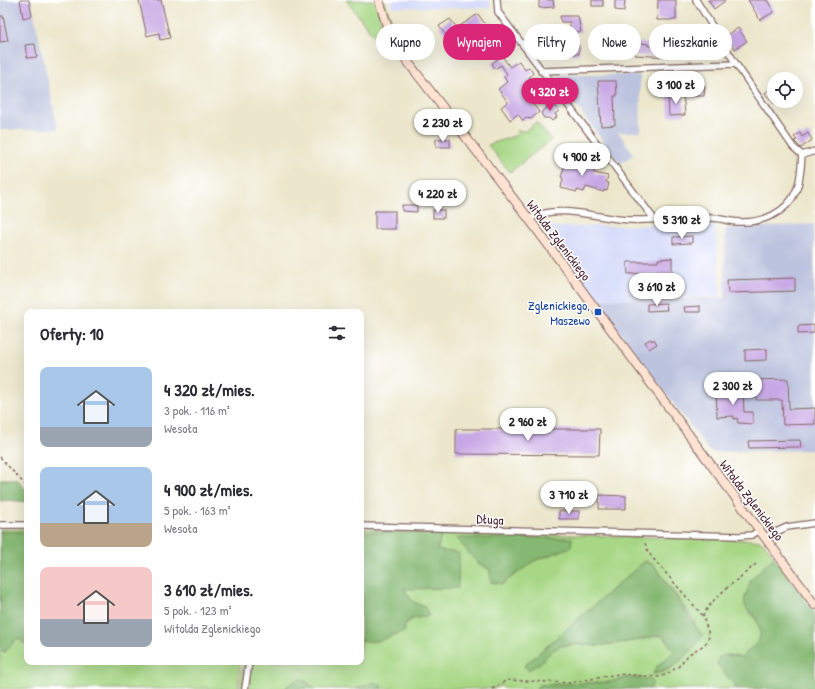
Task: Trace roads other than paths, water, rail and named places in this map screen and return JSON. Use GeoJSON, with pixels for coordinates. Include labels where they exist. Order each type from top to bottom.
{"type":"FeatureCollection","features":[{"type":"Feature","properties":{"kind":"main road","name":"Witolda Zglenickiego"},"geometry":{"type":"LineString","coordinates":[[379,0],[388,32],[404,57],[529,219],[815,605]]}},
{"type":"Feature","properties":{"kind":"street"},"geometry":{"type":"LineString","coordinates":[[497,0],[498,12],[654,219]]}},
{"type":"Feature","properties":{"kind":"street"},"geometry":{"type":"LineString","coordinates":[[696,0],[736,64],[793,147],[802,155]]}},
{"type":"Feature","properties":{"kind":"street"},"geometry":{"type":"LineString","coordinates":[[542,71],[736,64]]}},
{"type":"Feature","properties":{"kind":"street"},"geometry":{"type":"LineString","coordinates":[[802,155],[815,151]]}},
{"type":"Feature","properties":{"kind":"street"},"geometry":{"type":"LineString","coordinates":[[529,219],[545,212],[558,212],[630,220],[714,218],[738,222],[757,221],[773,216],[788,205],[796,191],[800,178],[802,155]]}},
{"type":"Feature","properties":{"kind":"street"},"geometry":{"type":"LineString","coordinates":[[765,538],[787,527],[815,523]]}},
{"type":"Feature","properties":{"kind":"street"},"geometry":{"type":"LineString","coordinates":[[0,525],[24,526]]}},
{"type":"Feature","properties":{"kind":"street","name":"Długa"},"geometry":{"type":"LineString","coordinates":[[364,526],[740,536],[752,535],[760,530]]}},
{"type":"Feature","properties":{"kind":"street"},"geometry":{"type":"LineString","coordinates":[[246,689],[249,665]]}},
{"type":"Feature","properties":{"kind":"place","name":"Zglenickiego, Maszewo"},"geometry":{"type":"Point","coordinates":[598,312]}}]}
